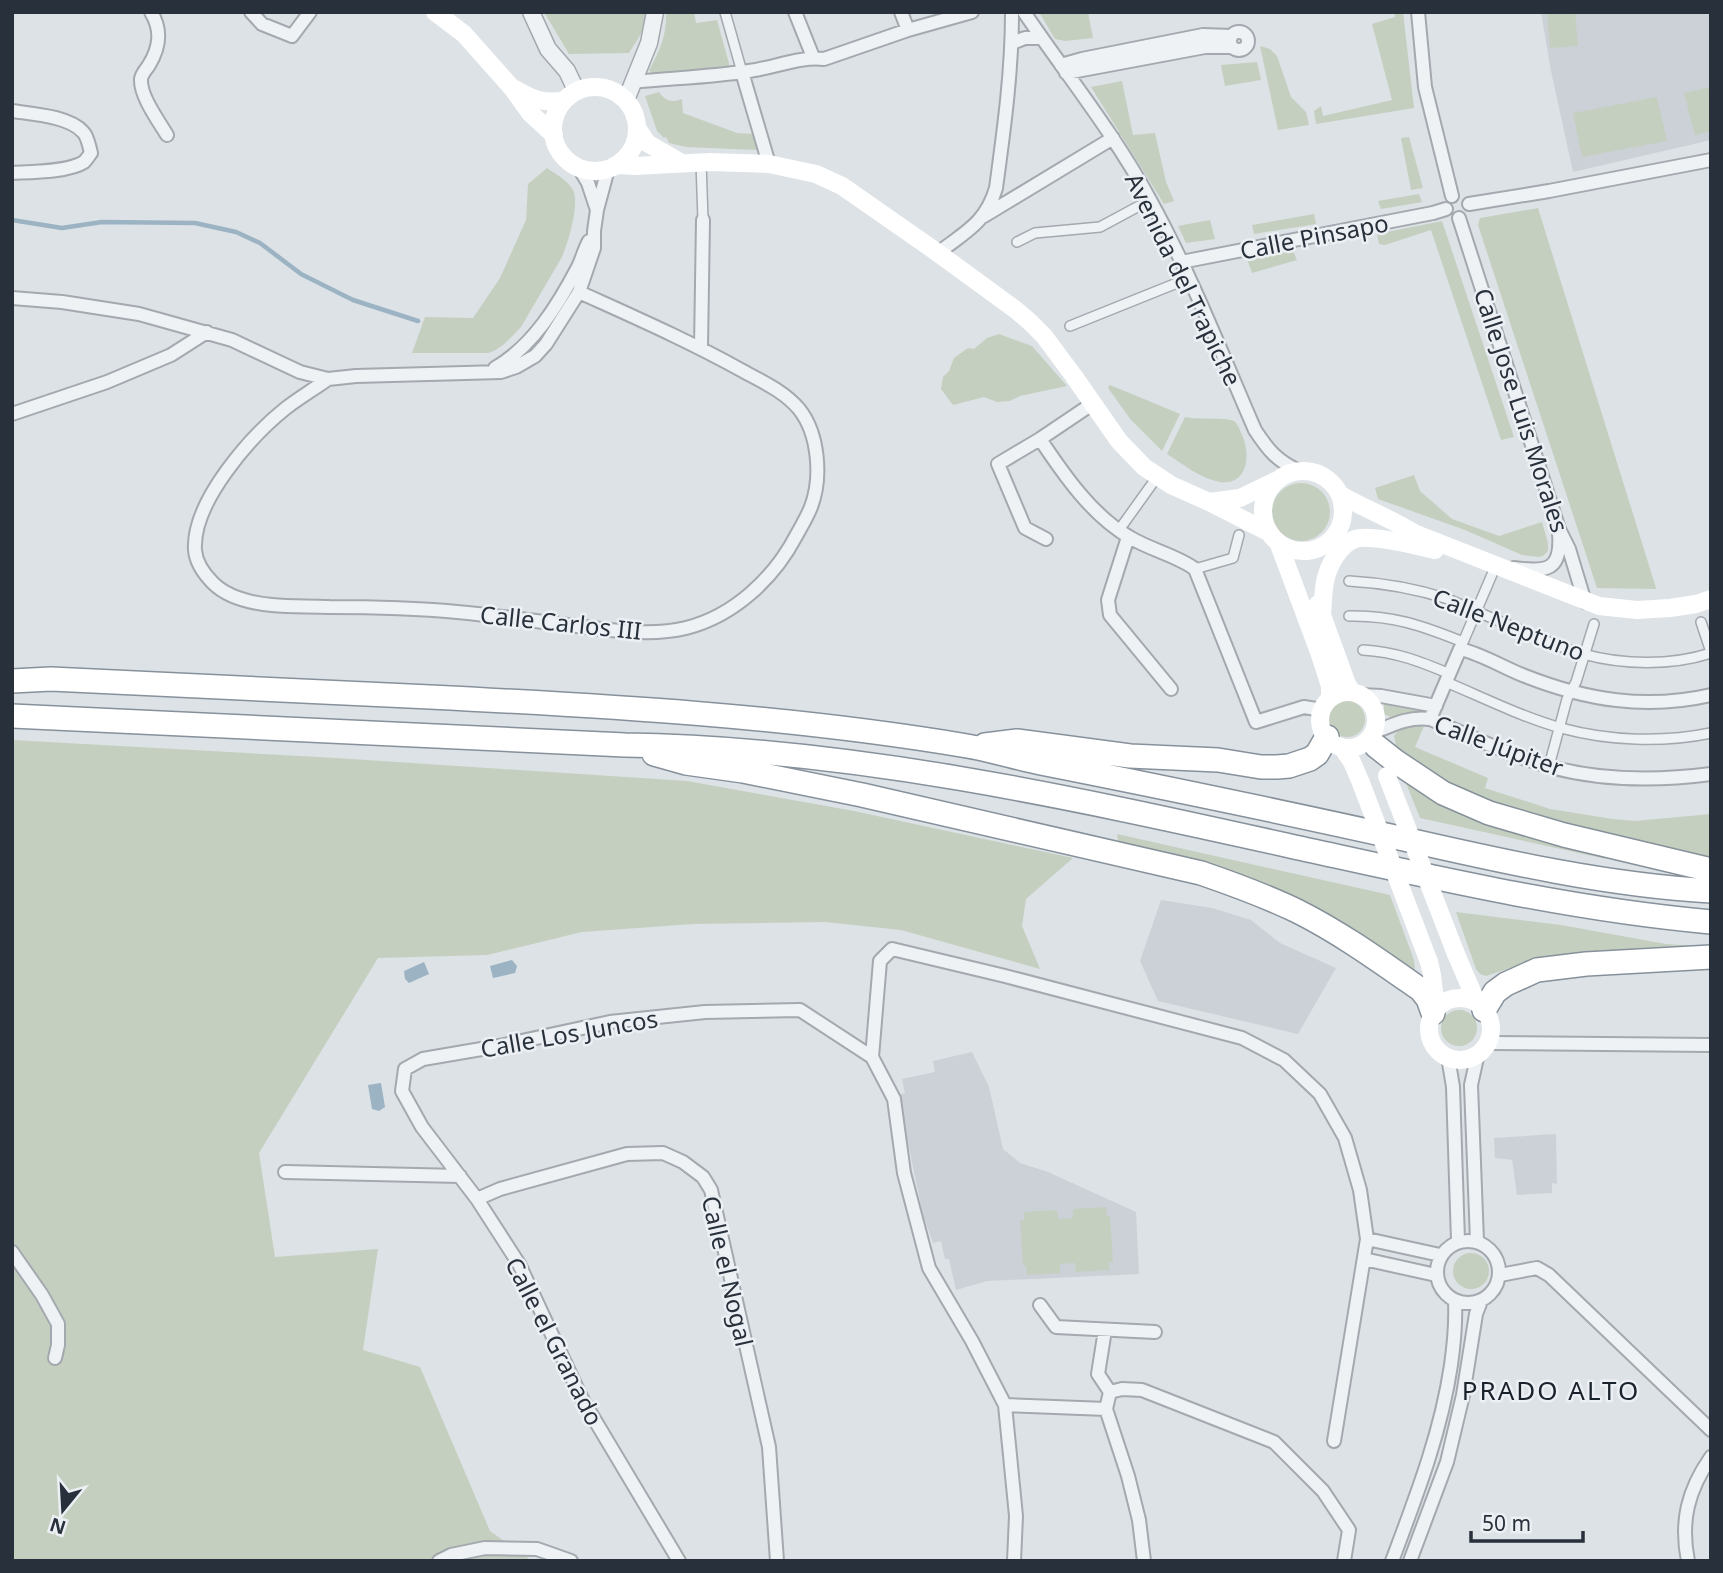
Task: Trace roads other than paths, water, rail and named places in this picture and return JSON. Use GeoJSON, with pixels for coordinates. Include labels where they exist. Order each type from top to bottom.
{"type":"FeatureCollection","features":[{"type":"Feature","properties":{"kind":"highway"},"geometry":{"type":"LineString","coordinates":[[12,664],[51,679]]}},
{"type":"Feature","properties":{"kind":"highway"},"geometry":{"type":"LineString","coordinates":[[12,681],[51,679],[641,708],[766,719],[972,747],[1483,857],[1588,877],[1711,891]]}},
{"type":"Feature","properties":{"kind":"highway"},"geometry":{"type":"LineString","coordinates":[[12,716],[625,746],[687,746],[790,756],[974,782],[1146,815],[1484,889],[1580,906],[1711,922]]}},
{"type":"Feature","properties":{"kind":"highway"},"geometry":{"type":"LineString","coordinates":[[1375,739],[1403,766],[1443,793],[1489,813],[1588,841],[1711,870]]}},
{"type":"Feature","properties":{"kind":"highway"},"geometry":{"type":"LineString","coordinates":[[972,747],[1017,741],[1130,756],[1218,760],[1277,767],[1310,759],[1334,742]]}},
{"type":"Feature","properties":{"kind":"highway"},"geometry":{"type":"LineString","coordinates":[[625,746],[686,763],[862,794],[1201,873],[1250,890],[1297,911],[1352,942],[1421,990],[1435,1011]]}},
{"type":"Feature","properties":{"kind":"highway"},"geometry":{"type":"LineString","coordinates":[[1481,1006],[1506,984],[1537,970],[1586,964],[1711,957]]}},
{"type":"Feature","properties":{"kind":"main road"},"geometry":{"type":"LineString","coordinates":[[435,12],[464,34],[512,88],[530,113],[554,135]]}},
{"type":"Feature","properties":{"kind":"main road"},"geometry":{"type":"LineString","coordinates":[[512,88],[540,102],[569,96],[587,87],[599,86],[618,93],[626,100],[637,119],[638,129],[632,151],[613,167]]}},
{"type":"Feature","properties":{"kind":"main road"},"geometry":{"type":"LineString","coordinates":[[569,96],[555,115],[554,135],[562,155],[579,168],[588,171],[680,162],[769,164],[816,174],[842,186],[1030,322],[1044,336],[1119,441],[1157,477],[1189,495],[1209,502],[1287,547],[1313,549],[1349,530],[1364,528],[1414,533]]}},
{"type":"Feature","properties":{"kind":"main road"},"geometry":{"type":"LineString","coordinates":[[638,129],[647,143],[680,162]]}},
{"type":"Feature","properties":{"kind":"main road"},"geometry":{"type":"LineString","coordinates":[[1209,502],[1240,498],[1287,474],[1299,471],[1311,472],[1332,484],[1339,494],[1342,517],[1316,572],[1314,587],[1347,684],[1356,694]]}},
{"type":"Feature","properties":{"kind":"main road"},"geometry":{"type":"LineString","coordinates":[[1277,480],[1264,500],[1263,512],[1330,686],[1321,719],[1322,728],[1352,762],[1361,783],[1429,962],[1435,1011]]}},
{"type":"Feature","properties":{"kind":"main road"},"geometry":{"type":"LineString","coordinates":[[1339,494],[1414,533],[1599,606],[1637,610],[1670,608],[1711,599]]}},
{"type":"Feature","properties":{"kind":"main road"},"geometry":{"type":"LineString","coordinates":[[1322,614],[1328,570],[1340,550],[1356,539],[1375,538],[1474,557]]}},
{"type":"Feature","properties":{"kind":"main road"},"geometry":{"type":"LineString","coordinates":[[1326,704],[1343,692],[1356,694],[1368,700],[1373,707],[1376,716],[1375,739],[1387,776],[1456,954],[1489,1018],[1491,1028],[1483,1048],[1469,1058],[1448,1057],[1439,1051],[1429,1033],[1435,1011],[1449,1000],[1458,998],[1468,999],[1481,1006]]}},
{"type":"Feature","properties":{"kind":"main road"},"geometry":{"type":"LineString","coordinates":[[1334,742],[1351,747],[1375,739]]}},
{"type":"Feature","properties":{"kind":"street"},"geometry":{"type":"LineString","coordinates":[[151,12],[159,30],[159,42],[142,74],[142,89],[167,135]]}},
{"type":"Feature","properties":{"kind":"street"},"geometry":{"type":"LineString","coordinates":[[251,12],[262,23],[292,36],[310,12]]}},
{"type":"Feature","properties":{"kind":"street"},"geometry":{"type":"LineString","coordinates":[[531,12],[548,49],[567,71],[569,96]]}},
{"type":"Feature","properties":{"kind":"street"},"geometry":{"type":"LineString","coordinates":[[626,100],[649,43],[655,12]]}},
{"type":"Feature","properties":{"kind":"street"},"geometry":{"type":"LineString","coordinates":[[725,12],[769,164]]}},
{"type":"Feature","properties":{"kind":"street"},"geometry":{"type":"LineString","coordinates":[[795,12],[813,57]]}},
{"type":"Feature","properties":{"kind":"street"},"geometry":{"type":"LineString","coordinates":[[901,12],[908,30]]}},
{"type":"Feature","properties":{"kind":"street"},"geometry":{"type":"LineString","coordinates":[[634,82],[766,69],[813,57],[824,59],[908,30],[972,12]]}},
{"type":"Feature","properties":{"kind":"street"},"geometry":{"type":"LineString","coordinates":[[984,216],[996,188],[1010,82],[1012,12]]}},
{"type":"Feature","properties":{"kind":"street","name":"Avenida del Trapiche"},"geometry":{"type":"LineString","coordinates":[[1024,12],[1113,138],[1149,198],[1181,262],[1255,430],[1283,464],[1299,471]]}},
{"type":"Feature","properties":{"kind":"street"},"geometry":{"type":"LineString","coordinates":[[1418,12],[1426,87],[1452,196]]}},
{"type":"Feature","properties":{"kind":"street"},"geometry":{"type":"LineString","coordinates":[[1012,43],[1025,38],[1042,38]]}},
{"type":"Feature","properties":{"kind":"street"},"geometry":{"type":"LineString","coordinates":[[1064,69],[1232,41]]}},
{"type":"Feature","properties":{"kind":"street"},"geometry":{"type":"LineString","coordinates":[[12,111],[73,123],[84,133],[90,153],[86,161],[75,165],[55,170],[12,173]]}},
{"type":"Feature","properties":{"kind":"street"},"geometry":{"type":"LineString","coordinates":[[938,253],[984,216],[1113,138]]}},
{"type":"Feature","properties":{"kind":"street"},"geometry":{"type":"LineString","coordinates":[[1469,204],[1711,160]]}},
{"type":"Feature","properties":{"kind":"street"},"geometry":{"type":"LineString","coordinates":[[701,162],[701,348]]}},
{"type":"Feature","properties":{"kind":"street"},"geometry":{"type":"LineString","coordinates":[[12,298],[62,302],[139,314],[232,340],[300,372],[328,379],[501,372],[535,356],[579,292],[594,248],[597,210],[613,167]]}},
{"type":"Feature","properties":{"kind":"street"},"geometry":{"type":"LineString","coordinates":[[579,168],[588,183],[597,210]]}},
{"type":"Feature","properties":{"kind":"street"},"geometry":{"type":"LineString","coordinates":[[1461,195],[1469,204],[1467,213],[1459,218],[1451,216],[1446,209],[1446,202],[1452,196],[1461,195]]}},
{"type":"Feature","properties":{"kind":"street"},"geometry":{"type":"LineString","coordinates":[[1017,242],[1035,233],[1100,227],[1139,206]]}},
{"type":"Feature","properties":{"kind":"street","name":"Calle Pinsapo"},"geometry":{"type":"LineString","coordinates":[[1181,262],[1433,214],[1446,209]]}},
{"type":"Feature","properties":{"kind":"street","name":"Calle Jose Luis Morales"},"geometry":{"type":"LineString","coordinates":[[1459,218],[1585,602]]}},
{"type":"Feature","properties":{"kind":"street"},"geometry":{"type":"LineString","coordinates":[[481,372],[509,360],[533,337],[576,270],[594,231]]}},
{"type":"Feature","properties":{"kind":"street"},"geometry":{"type":"LineString","coordinates":[[576,270],[579,292]]}},
{"type":"Feature","properties":{"kind":"street"},"geometry":{"type":"LineString","coordinates":[[1070,326],[1177,283]]}},
{"type":"Feature","properties":{"kind":"street"},"geometry":{"type":"LineString","coordinates":[[547,318],[579,292]]}},
{"type":"Feature","properties":{"kind":"street","name":"Calle Carlos III"},"geometry":{"type":"LineString","coordinates":[[328,379],[288,406],[267,425],[237,458],[201,515],[195,552],[201,569],[215,585],[230,595],[273,606],[455,611],[622,631],[662,632],[711,620],[751,593],[780,562],[811,507],[816,489],[816,454],[807,422],[783,393],[701,348],[579,292]]}},
{"type":"Feature","properties":{"kind":"street"},"geometry":{"type":"LineString","coordinates":[[12,414],[107,382],[171,355],[207,332]]}},
{"type":"Feature","properties":{"kind":"street"},"geometry":{"type":"LineString","coordinates":[[533,337],[535,346],[542,348]]}},
{"type":"Feature","properties":{"kind":"street"},"geometry":{"type":"LineString","coordinates":[[1046,539],[1025,528],[998,464],[1093,404]]}},
{"type":"Feature","properties":{"kind":"street"},"geometry":{"type":"LineString","coordinates":[[1040,439],[1060,470],[1082,496],[1124,534],[1195,569],[1256,722],[1304,707],[1326,704]]}},
{"type":"Feature","properties":{"kind":"street"},"geometry":{"type":"LineString","coordinates":[[1157,477],[1124,534],[1108,600],[1110,615],[1171,689]]}},
{"type":"Feature","properties":{"kind":"street"},"geometry":{"type":"LineString","coordinates":[[1430,719],[1496,565],[1536,569],[1551,565],[1559,554],[1559,529]]}},
{"type":"Feature","properties":{"kind":"street"},"geometry":{"type":"LineString","coordinates":[[1195,569],[1233,558],[1239,535]]}},
{"type":"Feature","properties":{"kind":"street","name":"Calle Neptuno"},"geometry":{"type":"LineString","coordinates":[[1349,581],[1408,587],[1448,599],[1584,655],[1654,662],[1700,657],[1711,652]]}},
{"type":"Feature","properties":{"kind":"street"},"geometry":{"type":"LineString","coordinates":[[1349,616],[1405,621],[1432,629],[1461,646],[1571,693],[1651,702],[1711,695]]}},
{"type":"Feature","properties":{"kind":"street"},"geometry":{"type":"LineString","coordinates":[[1702,622],[1711,652]]}},
{"type":"Feature","properties":{"kind":"street"},"geometry":{"type":"LineString","coordinates":[[1549,766],[1567,699],[1576,682],[1594,624]]}},
{"type":"Feature","properties":{"kind":"street"},"geometry":{"type":"LineString","coordinates":[[1363,650],[1403,655],[1532,718],[1560,727],[1602,736],[1640,739],[1711,733]]}},
{"type":"Feature","properties":{"kind":"street"},"geometry":{"type":"LineString","coordinates":[[1356,694],[1436,706]]}},
{"type":"Feature","properties":{"kind":"street","name":"Calle Júpiter"},"geometry":{"type":"LineString","coordinates":[[1375,739],[1408,718],[1420,717],[1515,754],[1573,772],[1623,778],[1670,779],[1711,774]]}},
{"type":"Feature","properties":{"kind":"street"},"geometry":{"type":"LineString","coordinates":[[1014,1561],[1016,1516],[1005,1405],[972,1341],[929,1268],[904,1173],[894,1099],[872,1058],[880,961],[892,949],[1242,1038],[1284,1060],[1320,1094],[1345,1138],[1360,1190],[1367,1239],[1334,1441]]}},
{"type":"Feature","properties":{"kind":"street","name":"Calle Los Juncos"},"geometry":{"type":"LineString","coordinates":[[422,1127],[402,1091],[405,1069],[423,1059],[610,1022],[705,1012],[800,1010],[872,1058]]}},
{"type":"Feature","properties":{"kind":"street"},"geometry":{"type":"LineString","coordinates":[[1477,1241],[1471,1085],[1483,1048],[1711,1045]]}},
{"type":"Feature","properties":{"kind":"street"},"geometry":{"type":"LineString","coordinates":[[1448,1057],[1452,1087],[1458,1241]]}},
{"type":"Feature","properties":{"kind":"street","name":"Calle el Granado"},"geometry":{"type":"LineString","coordinates":[[422,1127],[477,1199],[519,1265],[581,1397],[679,1561]]}},
{"type":"Feature","properties":{"kind":"street","name":"Calle el Nogal"},"geometry":{"type":"LineString","coordinates":[[477,1199],[500,1189],[627,1154],[663,1153],[683,1162],[703,1177],[711,1190],[769,1447],[777,1561]]}},
{"type":"Feature","properties":{"kind":"street"},"geometry":{"type":"LineString","coordinates":[[285,1172],[460,1177]]}},
{"type":"Feature","properties":{"kind":"street"},"geometry":{"type":"LineString","coordinates":[[1367,1239],[1440,1255]]}},
{"type":"Feature","properties":{"kind":"street"},"geometry":{"type":"LineString","coordinates":[[1458,1241],[1477,1241],[1489,1247],[1497,1258],[1500,1275],[1497,1286],[1481,1301],[1468,1304],[1455,1301],[1442,1290],[1436,1275],[1440,1255],[1458,1241]]}},
{"type":"Feature","properties":{"kind":"street"},"geometry":{"type":"LineString","coordinates":[[12,1252],[43,1295],[58,1324],[55,1358]]}},
{"type":"Feature","properties":{"kind":"street"},"geometry":{"type":"LineString","coordinates":[[1364,1259],[1436,1275]]}},
{"type":"Feature","properties":{"kind":"street"},"geometry":{"type":"LineString","coordinates":[[1500,1275],[1537,1268],[1549,1275],[1711,1430]]}},
{"type":"Feature","properties":{"kind":"street"},"geometry":{"type":"LineString","coordinates":[[1392,1561],[1437,1434],[1455,1337],[1455,1301]]}},
{"type":"Feature","properties":{"kind":"street"},"geometry":{"type":"LineString","coordinates":[[1410,1561],[1450,1452],[1464,1395],[1476,1314],[1481,1301]]}},
{"type":"Feature","properties":{"kind":"street"},"geometry":{"type":"LineString","coordinates":[[1040,1306],[1056,1327],[1155,1332]]}},
{"type":"Feature","properties":{"kind":"street"},"geometry":{"type":"LineString","coordinates":[[1105,1330],[1098,1374],[1110,1392],[1106,1409],[1128,1476],[1139,1520],[1144,1561]]}},
{"type":"Feature","properties":{"kind":"street"},"geometry":{"type":"LineString","coordinates":[[1110,1392],[1122,1389],[1142,1390],[1275,1442],[1323,1491],[1349,1530],[1344,1561]]}},
{"type":"Feature","properties":{"kind":"street"},"geometry":{"type":"LineString","coordinates":[[1005,1405],[1106,1409]]}},
{"type":"Feature","properties":{"kind":"street"},"geometry":{"type":"LineString","coordinates":[[1688,1561],[1683,1529],[1688,1504],[1698,1478],[1711,1457]]}},
{"type":"Feature","properties":{"kind":"street"},"geometry":{"type":"LineString","coordinates":[[439,1561],[451,1555],[485,1548],[537,1549],[571,1561]]}},
{"type":"Feature","properties":{"kind":"water"},"geometry":{"type":"Polygon","coordinates":[[[512,960],[517,966],[515,973],[493,978],[490,966],[512,960]]]}},
{"type":"Feature","properties":{"kind":"water"},"geometry":{"type":"Polygon","coordinates":[[[424,962],[429,974],[409,983],[405,979],[404,971],[424,962]]]}},
{"type":"Feature","properties":{"kind":"water"},"geometry":{"type":"Polygon","coordinates":[[[381,1083],[385,1107],[379,1111],[372,1109],[368,1085],[381,1083]]]}},
{"type":"Feature","properties":{"kind":"waterway"},"geometry":{"type":"LineString","coordinates":[[12,220],[62,228],[102,222],[195,223],[236,232],[260,243],[301,274],[353,300],[418,321]]}},
{"type":"Feature","properties":{"kind":"district","name":"PRADO ALTO"},"geometry":{"type":"Point","coordinates":[1551,1390]}}]}
